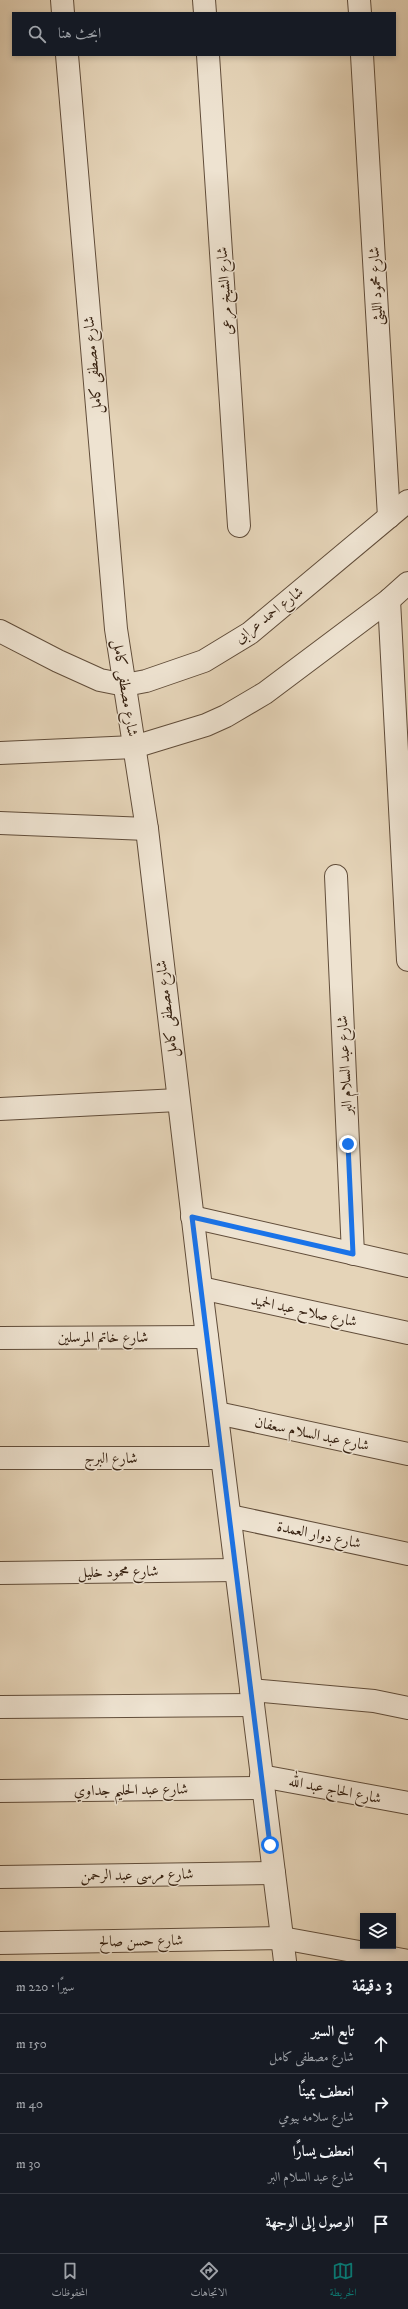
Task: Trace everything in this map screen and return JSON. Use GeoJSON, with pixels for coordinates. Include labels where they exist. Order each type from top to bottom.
{"type":"FeatureCollection","features":[{"type":"Feature","properties":{"kind":"street"},"geometry":{"type":"LineString","coordinates":[[62,0],[63,12]]}},
{"type":"Feature","properties":{"kind":"street"},"geometry":{"type":"LineString","coordinates":[[204,0],[205,12]]}},
{"type":"Feature","properties":{"kind":"street"},"geometry":{"type":"LineString","coordinates":[[359,0],[360,12]]}},
{"type":"Feature","properties":{"kind":"street","name":"شارع مصطفى كامل"},"geometry":{"type":"LineString","coordinates":[[67,56],[116,629],[147,829],[192,1217],[285,1961]]}},
{"type":"Feature","properties":{"kind":"street","name":"شارع الشيخ مرعى"},"geometry":{"type":"LineString","coordinates":[[208,56],[239,526]]}},
{"type":"Feature","properties":{"kind":"street","name":"شارع محمود الليثى"},"geometry":{"type":"LineString","coordinates":[[362,56],[390,517]]}},
{"type":"Feature","properties":{"kind":"street","name":"شارع احمد عرابى"},"geometry":{"type":"LineString","coordinates":[[0,631],[58,661],[100,680],[125,685],[146,681],[204,661],[250,633],[408,501]]}},
{"type":"Feature","properties":{"kind":"street"},"geometry":{"type":"LineString","coordinates":[[0,753],[134,747],[181,734],[226,716],[265,693],[389,600],[408,583]]}},
{"type":"Feature","properties":{"kind":"street"},"geometry":{"type":"LineString","coordinates":[[389,600],[408,960]]}},
{"type":"Feature","properties":{"kind":"street"},"geometry":{"type":"LineString","coordinates":[[0,823],[147,829]]}},
{"type":"Feature","properties":{"kind":"street","name":"شارع عبد السلام البر"},"geometry":{"type":"LineString","coordinates":[[336,876],[353,1254]]}},
{"type":"Feature","properties":{"kind":"street"},"geometry":{"type":"LineString","coordinates":[[0,1108],[178,1100]]}},
{"type":"Feature","properties":{"kind":"street"},"geometry":{"type":"LineString","coordinates":[[192,1217],[408,1266]]}},
{"type":"Feature","properties":{"kind":"street","name":"شارع صلاح عبد الحميد"},"geometry":{"type":"LineString","coordinates":[[201,1288],[408,1333]]}},
{"type":"Feature","properties":{"kind":"street","name":"شارع خاتم المرسلين"},"geometry":{"type":"LineString","coordinates":[[0,1338],[207,1337]]}},
{"type":"Feature","properties":{"kind":"street","name":"شارع عبد السلام سعفان"},"geometry":{"type":"LineString","coordinates":[[217,1413],[408,1454]]}},
{"type":"Feature","properties":{"kind":"street","name":"شارع البرج"},"geometry":{"type":"LineString","coordinates":[[0,1458],[222,1458]]}},
{"type":"Feature","properties":{"kind":"street","name":"شارع دوار العمدة"},"geometry":{"type":"LineString","coordinates":[[230,1516],[408,1554]]}},
{"type":"Feature","properties":{"kind":"street","name":"شارع محمود خليل"},"geometry":{"type":"LineString","coordinates":[[0,1573],[236,1570]]}},
{"type":"Feature","properties":{"kind":"street"},"geometry":{"type":"LineString","coordinates":[[0,1707],[252,1697],[374,1701],[408,1708]]}},
{"type":"Feature","properties":{"kind":"street","name":"شارع عبد الحليم جداوي"},"geometry":{"type":"LineString","coordinates":[[0,1791],[262,1782]]}},
{"type":"Feature","properties":{"kind":"street","name":"شارع الحاج عبد الله"},"geometry":{"type":"LineString","coordinates":[[262,1782],[408,1803]]}},
{"type":"Feature","properties":{"kind":"street","name":"شارع مرسى عبد الرحمن"},"geometry":{"type":"LineString","coordinates":[[0,1877],[274,1873]]}},
{"type":"Feature","properties":{"kind":"street","name":"شارع حسن صالح"},"geometry":{"type":"LineString","coordinates":[[0,1943],[282,1938],[408,1961]]}},
{"type":"Feature","properties":{"kind":"route"},"geometry":{"type":"LineString","coordinates":[[270,1845],[192,1217],[353,1254],[348,1144]]}}]}
